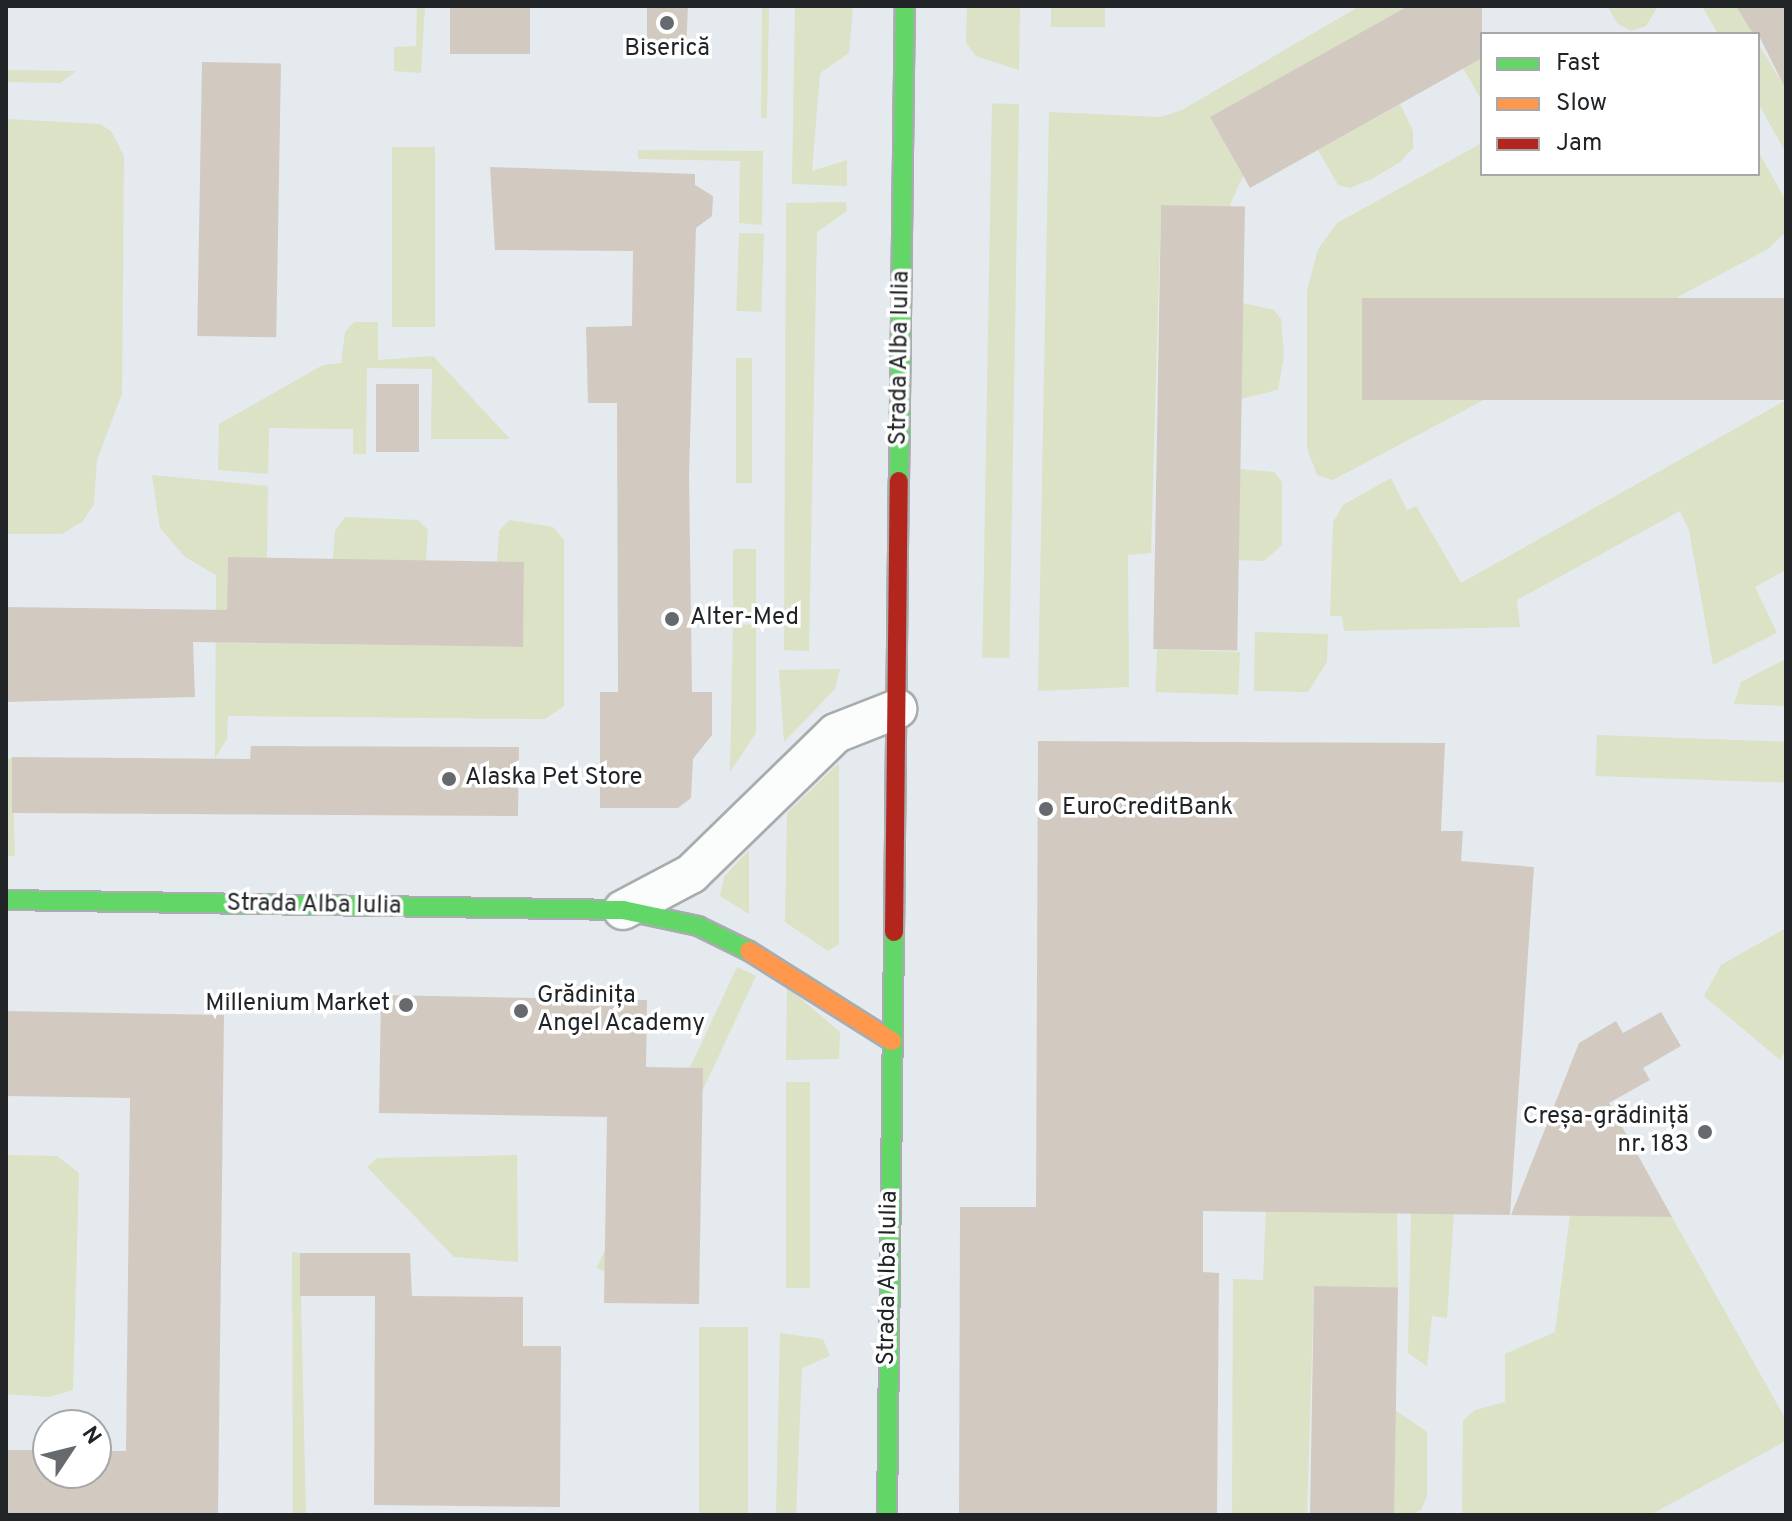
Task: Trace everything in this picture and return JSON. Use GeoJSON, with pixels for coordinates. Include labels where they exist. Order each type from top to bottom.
{"type":"FeatureCollection","features":[{"type":"Feature","properties":{"kind":"main road","name":"Strada Alba Iulia"},"geometry":{"type":"LineString","coordinates":[[887,1515],[905,6]]}},
{"type":"Feature","properties":{"kind":"main road","name":"Strada Alba Iulia"},"geometry":{"type":"LineString","coordinates":[[6,900],[623,910],[698,926],[768,960],[892,1041]]}},
{"type":"Feature","properties":{"kind":"street","name":"Strada Alba Iulia"},"geometry":{"type":"LineString","coordinates":[[623,910],[691,874],[836,733],[897,709]]}},
{"type":"Feature","properties":{"kind":"green space"},"geometry":{"type":"Polygon","coordinates":[[[417,6],[425,6],[421,73],[394,71],[394,47],[416,46],[417,6]]]}},
{"type":"Feature","properties":{"kind":"green space"},"geometry":{"type":"Polygon","coordinates":[[[762,6],[769,6],[767,118],[761,118],[762,6]]]}},
{"type":"Feature","properties":{"kind":"green space"},"geometry":{"type":"Polygon","coordinates":[[[795,6],[853,6],[849,53],[820,73],[812,171],[847,160],[847,186],[792,184],[795,6]]]}},
{"type":"Feature","properties":{"kind":"green space"},"geometry":{"type":"Polygon","coordinates":[[[967,6],[1020,6],[1019,70],[976,56],[966,43],[967,6]]]}},
{"type":"Feature","properties":{"kind":"green space"},"geometry":{"type":"Polygon","coordinates":[[[1051,6],[1105,6],[1105,27],[1051,27],[1051,6]]]}},
{"type":"Feature","properties":{"kind":"green space"},"geometry":{"type":"Polygon","coordinates":[[[1360,6],[1408,6],[1210,117],[1243,176],[1229,207],[1161,205],[1151,553],[1128,555],[1129,687],[1038,691],[1049,112],[1160,117],[1182,110],[1360,6]]]}},
{"type":"Feature","properties":{"kind":"green space"},"geometry":{"type":"Polygon","coordinates":[[[1607,6],[1658,6],[1646,26],[1631,31],[1618,24],[1607,6]]]}},
{"type":"Feature","properties":{"kind":"green space"},"geometry":{"type":"Polygon","coordinates":[[[1702,6],[1754,6],[1741,14],[1752,32],[1717,32],[1702,6]]]}},
{"type":"Feature","properties":{"kind":"green space"},"geometry":{"type":"Polygon","coordinates":[[[1760,46],[1786,89],[1786,153],[1760,107],[1760,46]]]}},
{"type":"Feature","properties":{"kind":"green space"},"geometry":{"type":"Polygon","coordinates":[[[1480,59],[1480,98],[1463,68],[1480,59]]]}},
{"type":"Feature","properties":{"kind":"green space"},"geometry":{"type":"Polygon","coordinates":[[[6,70],[76,71],[60,83],[6,82],[6,70]]]}},
{"type":"Feature","properties":{"kind":"green space"},"geometry":{"type":"Polygon","coordinates":[[[992,104],[1019,104],[1009,658],[982,657],[992,104]]]}},
{"type":"Feature","properties":{"kind":"green space"},"geometry":{"type":"Polygon","coordinates":[[[1400,104],[1413,131],[1413,148],[1400,162],[1372,179],[1350,188],[1338,185],[1318,150],[1400,104]]]}},
{"type":"Feature","properties":{"kind":"green space"},"geometry":{"type":"Polygon","coordinates":[[[6,119],[100,124],[111,131],[124,156],[122,394],[97,460],[94,504],[83,521],[62,534],[6,534],[6,119]]]}},
{"type":"Feature","properties":{"kind":"green space"},"geometry":{"type":"Polygon","coordinates":[[[1480,144],[1480,176],[1760,176],[1760,155],[1786,201],[1786,232],[1768,249],[1333,480],[1317,475],[1307,448],[1307,291],[1318,249],[1337,223],[1480,144]]]}},
{"type":"Feature","properties":{"kind":"green space"},"geometry":{"type":"Polygon","coordinates":[[[392,147],[435,147],[435,327],[392,327],[392,147]]]}},
{"type":"Feature","properties":{"kind":"green space"},"geometry":{"type":"Polygon","coordinates":[[[638,150],[763,151],[762,225],[739,223],[740,161],[638,159],[638,150]]]}},
{"type":"Feature","properties":{"kind":"green space"},"geometry":{"type":"Polygon","coordinates":[[[846,202],[847,211],[817,232],[809,651],[784,650],[786,203],[846,202]]]}},
{"type":"Feature","properties":{"kind":"green space"},"geometry":{"type":"Polygon","coordinates":[[[739,233],[764,234],[761,312],[736,311],[739,233]]]}},
{"type":"Feature","properties":{"kind":"green space"},"geometry":{"type":"Polygon","coordinates":[[[1243,303],[1274,310],[1281,319],[1284,355],[1278,390],[1240,399],[1243,303]]]}},
{"type":"Feature","properties":{"kind":"green space"},"geometry":{"type":"Polygon","coordinates":[[[354,322],[378,322],[378,360],[433,356],[510,439],[431,439],[432,369],[367,368],[366,454],[353,454],[353,429],[269,428],[268,474],[218,470],[219,424],[323,365],[341,363],[345,332],[354,322]]]}},
{"type":"Feature","properties":{"kind":"green space"},"geometry":{"type":"Polygon","coordinates":[[[1658,338],[1671,338],[1687,354],[1624,389],[1624,356],[1658,338]]]}},
{"type":"Feature","properties":{"kind":"green space"},"geometry":{"type":"Polygon","coordinates":[[[736,358],[752,358],[752,483],[736,483],[736,358]]]}},
{"type":"Feature","properties":{"kind":"green space"},"geometry":{"type":"Polygon","coordinates":[[[1786,400],[1786,570],[1755,587],[1777,633],[1713,665],[1689,530],[1680,511],[1517,600],[1520,627],[1344,631],[1342,616],[1330,616],[1333,522],[1343,505],[1391,478],[1407,510],[1416,506],[1461,583],[1786,400]]]}},
{"type":"Feature","properties":{"kind":"green space"},"geometry":{"type":"Polygon","coordinates":[[[1239,469],[1274,472],[1282,482],[1282,545],[1264,561],[1236,560],[1239,469]]]}},
{"type":"Feature","properties":{"kind":"green space"},"geometry":{"type":"Polygon","coordinates":[[[152,475],[268,486],[267,558],[228,558],[227,643],[522,647],[524,563],[497,562],[499,531],[509,520],[553,527],[564,540],[564,706],[545,719],[228,716],[227,739],[215,758],[216,575],[185,557],[160,528],[152,475]]]}},
{"type":"Feature","properties":{"kind":"green space"},"geometry":{"type":"Polygon","coordinates":[[[345,517],[418,520],[428,530],[426,561],[333,559],[335,531],[345,517]]]}},
{"type":"Feature","properties":{"kind":"green space"},"geometry":{"type":"Polygon","coordinates":[[[733,549],[756,549],[756,612],[733,612],[733,549]]]}},
{"type":"Feature","properties":{"kind":"green space"},"geometry":{"type":"Polygon","coordinates":[[[733,624],[756,625],[756,733],[730,772],[733,624]]]}},
{"type":"Feature","properties":{"kind":"green space"},"geometry":{"type":"Polygon","coordinates":[[[1255,632],[1328,634],[1327,662],[1308,692],[1254,691],[1255,632]]]}},
{"type":"Feature","properties":{"kind":"green space"},"geometry":{"type":"Polygon","coordinates":[[[1157,649],[1240,652],[1238,695],[1155,692],[1157,649]]]}},
{"type":"Feature","properties":{"kind":"green space"},"geometry":{"type":"Polygon","coordinates":[[[1786,659],[1786,706],[1734,704],[1741,682],[1786,659]]]}},
{"type":"Feature","properties":{"kind":"green space"},"geometry":{"type":"Polygon","coordinates":[[[840,669],[835,689],[784,742],[779,670],[840,669]]]}},
{"type":"Feature","properties":{"kind":"green space"},"geometry":{"type":"Polygon","coordinates":[[[1597,735],[1786,742],[1784,783],[1596,776],[1597,735]]]}},
{"type":"Feature","properties":{"kind":"green space"},"geometry":{"type":"Polygon","coordinates":[[[12,757],[15,856],[6,856],[6,761],[12,757]]]}},
{"type":"Feature","properties":{"kind":"green space"},"geometry":{"type":"Polygon","coordinates":[[[839,763],[839,944],[828,951],[785,922],[787,813],[839,763]]]}},
{"type":"Feature","properties":{"kind":"green space"},"geometry":{"type":"Polygon","coordinates":[[[749,850],[749,914],[720,896],[724,877],[749,850]]]}},
{"type":"Feature","properties":{"kind":"green space"},"geometry":{"type":"Polygon","coordinates":[[[1786,928],[1786,1050],[1780,1060],[1704,996],[1721,965],[1786,928]]]}},
{"type":"Feature","properties":{"kind":"green space"},"geometry":{"type":"Polygon","coordinates":[[[737,967],[756,976],[616,1277],[597,1268],[737,967]]]}},
{"type":"Feature","properties":{"kind":"green space"},"geometry":{"type":"Polygon","coordinates":[[[787,987],[840,1032],[839,1059],[786,1060],[787,987]]]}},
{"type":"Feature","properties":{"kind":"green space"},"geometry":{"type":"Polygon","coordinates":[[[786,1082],[810,1082],[810,1288],[786,1288],[786,1082]]]}},
{"type":"Feature","properties":{"kind":"green space"},"geometry":{"type":"Polygon","coordinates":[[[6,1155],[57,1156],[79,1173],[73,1390],[48,1397],[6,1394],[6,1155]]]}},
{"type":"Feature","properties":{"kind":"green space"},"geometry":{"type":"Polygon","coordinates":[[[517,1155],[518,1262],[454,1257],[367,1167],[377,1158],[517,1155]]]}},
{"type":"Feature","properties":{"kind":"green space"},"geometry":{"type":"Polygon","coordinates":[[[1266,1209],[1397,1213],[1398,1288],[1314,1286],[1307,1515],[1232,1515],[1233,1279],[1263,1280],[1266,1209]]]}},
{"type":"Feature","properties":{"kind":"green space"},"geometry":{"type":"Polygon","coordinates":[[[1411,1212],[1454,1213],[1447,1318],[1432,1316],[1427,1366],[1408,1353],[1411,1212]]]}},
{"type":"Feature","properties":{"kind":"green space"},"geometry":{"type":"Polygon","coordinates":[[[1570,1215],[1672,1217],[1786,1420],[1786,1441],[1650,1515],[1462,1515],[1463,1421],[1475,1410],[1505,1402],[1505,1354],[1555,1332],[1570,1215]]]}},
{"type":"Feature","properties":{"kind":"green space"},"geometry":{"type":"Polygon","coordinates":[[[292,1252],[300,1253],[306,1515],[293,1515],[292,1252]]]}},
{"type":"Feature","properties":{"kind":"green space"},"geometry":{"type":"Polygon","coordinates":[[[699,1327],[748,1327],[748,1515],[699,1515],[699,1327]]]}},
{"type":"Feature","properties":{"kind":"green space"},"geometry":{"type":"Polygon","coordinates":[[[780,1333],[823,1339],[830,1356],[802,1368],[796,1515],[776,1515],[780,1333]]]}},
{"type":"Feature","properties":{"kind":"green space"},"geometry":{"type":"Polygon","coordinates":[[[1395,1410],[1427,1432],[1427,1497],[1421,1510],[1411,1515],[1392,1515],[1395,1410]]]}},
{"type":"Feature","properties":{"kind":"building"},"geometry":{"type":"Polygon","coordinates":[[[450,6],[530,6],[530,54],[450,54],[450,6]]]}},
{"type":"Feature","properties":{"kind":"building","name":"Biserică"},"geometry":{"type":"Polygon","coordinates":[[[647,6],[688,6],[686,50],[659,52],[647,43],[647,6]]]}},
{"type":"Feature","properties":{"kind":"building"},"geometry":{"type":"Polygon","coordinates":[[[1408,6],[1482,6],[1480,59],[1250,188],[1210,117],[1408,6]]]}},
{"type":"Feature","properties":{"kind":"building"},"geometry":{"type":"Polygon","coordinates":[[[1736,6],[1786,6],[1786,90],[1760,38],[1760,32],[1752,32],[1736,6]]]}},
{"type":"Feature","properties":{"kind":"building"},"geometry":{"type":"Polygon","coordinates":[[[202,62],[281,63],[276,337],[197,336],[202,62]]]}},
{"type":"Feature","properties":{"kind":"building"},"geometry":{"type":"Polygon","coordinates":[[[490,167],[695,174],[695,185],[713,196],[712,216],[696,228],[689,476],[692,692],[712,692],[712,735],[693,759],[691,798],[678,808],[600,808],[600,692],[618,692],[617,403],[588,403],[586,327],[632,326],[633,251],[495,250],[490,167]]]}},
{"type":"Feature","properties":{"kind":"building"},"geometry":{"type":"Polygon","coordinates":[[[1161,205],[1245,206],[1237,650],[1153,649],[1161,205]]]}},
{"type":"Feature","properties":{"kind":"building"},"geometry":{"type":"Polygon","coordinates":[[[1362,298],[1786,298],[1786,400],[1362,400],[1362,298]]]}},
{"type":"Feature","properties":{"kind":"building"},"geometry":{"type":"Polygon","coordinates":[[[376,384],[419,384],[419,452],[376,452],[376,384]]]}},
{"type":"Feature","properties":{"kind":"building"},"geometry":{"type":"Polygon","coordinates":[[[228,557],[524,562],[523,647],[193,642],[195,697],[6,702],[6,607],[227,610],[228,557]]]}},
{"type":"Feature","properties":{"kind":"building"},"geometry":{"type":"Polygon","coordinates":[[[1038,741],[1445,743],[1441,831],[1463,831],[1461,861],[1534,867],[1510,1215],[1203,1211],[1203,1272],[1219,1273],[1217,1515],[959,1515],[960,1207],[1036,1207],[1038,741]]]}},
{"type":"Feature","properties":{"kind":"building"},"geometry":{"type":"Polygon","coordinates":[[[251,746],[519,747],[518,816],[12,813],[12,757],[250,759],[251,746]]]}},
{"type":"Feature","properties":{"kind":"building"},"geometry":{"type":"Polygon","coordinates":[[[381,995],[647,1000],[646,1067],[703,1068],[699,1304],[604,1303],[607,1117],[379,1113],[381,995]]]}},
{"type":"Feature","properties":{"kind":"building"},"geometry":{"type":"Polygon","coordinates":[[[6,1011],[224,1015],[218,1515],[6,1515],[6,1450],[32,1450],[32,1489],[112,1489],[112,1451],[126,1451],[130,1098],[6,1096],[6,1011]]]}},
{"type":"Feature","properties":{"kind":"building"},"geometry":{"type":"Polygon","coordinates":[[[1661,1012],[1681,1046],[1643,1068],[1650,1080],[1609,1103],[1672,1217],[1511,1215],[1579,1043],[1616,1021],[1623,1033],[1661,1012]]]}},
{"type":"Feature","properties":{"kind":"building"},"geometry":{"type":"Polygon","coordinates":[[[300,1253],[410,1253],[412,1296],[523,1297],[523,1346],[561,1346],[560,1507],[374,1505],[375,1296],[300,1296],[300,1253]]]}},
{"type":"Feature","properties":{"kind":"building"},"geometry":{"type":"Polygon","coordinates":[[[1314,1286],[1398,1287],[1394,1515],[1310,1515],[1314,1286]]]}},
{"type":"Feature","properties":{"kind":"traffic: fast"},"geometry":{"type":"LineString","coordinates":[[899,481],[905,6]]}},
{"type":"Feature","properties":{"kind":"traffic: fast"},"geometry":{"type":"LineString","coordinates":[[6,900],[623,910],[698,926],[749,951]]}},
{"type":"Feature","properties":{"kind":"traffic: fast"},"geometry":{"type":"LineString","coordinates":[[887,1515],[894,932]]}},
{"type":"Feature","properties":{"kind":"traffic: slow"},"geometry":{"type":"LineString","coordinates":[[749,951],[892,1041]]}},
{"type":"Feature","properties":{"kind":"traffic: jam"},"geometry":{"type":"LineString","coordinates":[[894,932],[899,481]]}},
{"type":"Feature","properties":{"kind":"place","name":"Biserică"},"geometry":{"type":"Point","coordinates":[667,23]}},
{"type":"Feature","properties":{"kind":"place","name":"Alter-Med"},"geometry":{"type":"Point","coordinates":[672,619]}},
{"type":"Feature","properties":{"kind":"place","name":"Alaska Pet Store"},"geometry":{"type":"Point","coordinates":[449,779]}},
{"type":"Feature","properties":{"kind":"place","name":"EuroCreditBank"},"geometry":{"type":"Point","coordinates":[1046,809]}},
{"type":"Feature","properties":{"kind":"place","name":"Millenium Market"},"geometry":{"type":"Point","coordinates":[406,1005]}},
{"type":"Feature","properties":{"kind":"place","name":"Grădinița Angel Academy"},"geometry":{"type":"Point","coordinates":[521,1011]}},
{"type":"Feature","properties":{"kind":"place","name":"Creșa-grădiniță nr. 183"},"geometry":{"type":"Point","coordinates":[1705,1132]}}]}
